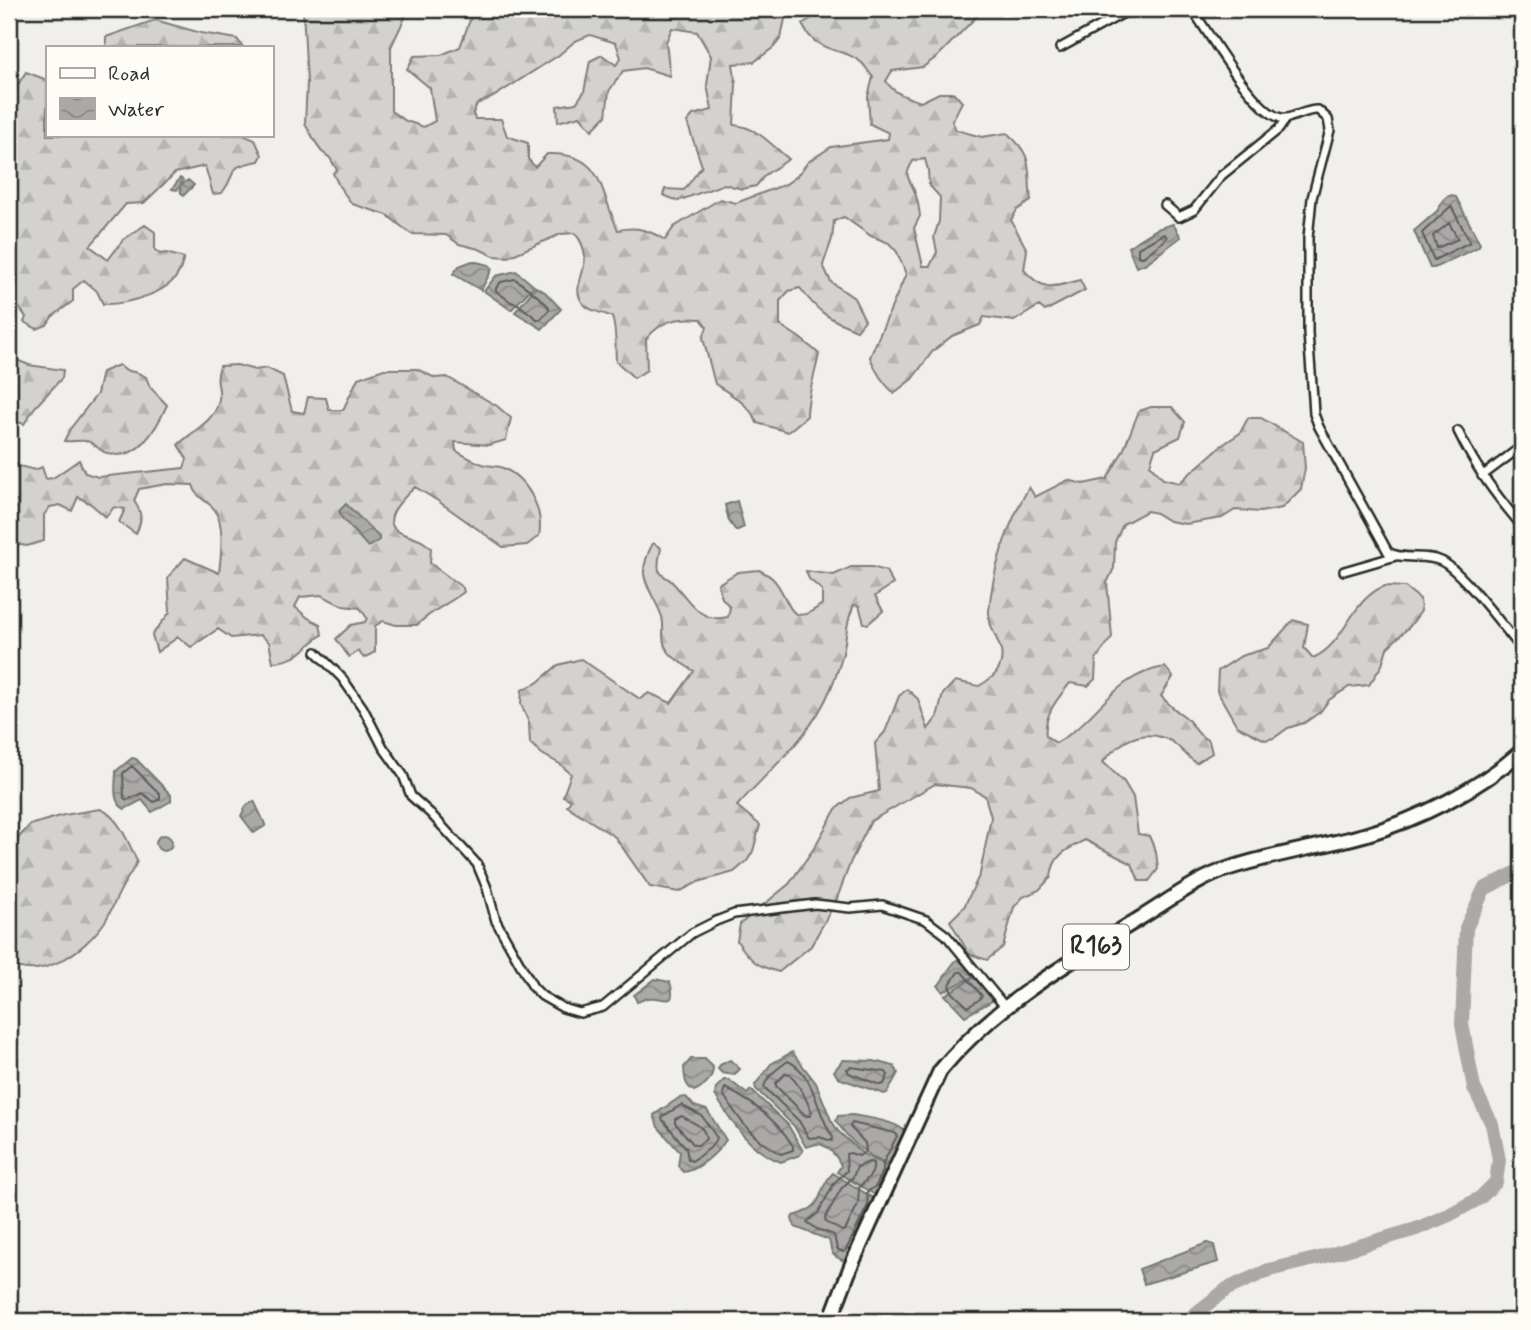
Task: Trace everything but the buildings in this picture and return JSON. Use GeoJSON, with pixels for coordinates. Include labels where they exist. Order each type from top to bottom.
{"type":"FeatureCollection","features":[{"type":"Feature","properties":{"kind":"main road","name":"R163"},"geometry":{"type":"LineString","coordinates":[[830,1321],[851,1266],[940,1071],[988,1020],[1109,938],[1198,883],[1229,868],[1365,834],[1409,818],[1481,781],[1522,751]]}},
{"type":"Feature","properties":{"kind":"street"},"geometry":{"type":"LineString","coordinates":[[1060,48],[1131,9]]}},
{"type":"Feature","properties":{"kind":"street"},"geometry":{"type":"LineString","coordinates":[[1192,9],[1265,111],[1279,118],[1286,118],[1308,109],[1318,110],[1328,119],[1331,130],[1312,198],[1308,238],[1308,333],[1314,414],[1388,552],[1396,556]]}},
{"type":"Feature","properties":{"kind":"street"},"geometry":{"type":"LineString","coordinates":[[1165,205],[1179,217],[1194,211],[1222,175],[1279,129],[1286,118]]}},
{"type":"Feature","properties":{"kind":"street"},"geometry":{"type":"LineString","coordinates":[[1458,431],[1482,476],[1522,526]]}},
{"type":"Feature","properties":{"kind":"street"},"geometry":{"type":"LineString","coordinates":[[1482,476],[1522,446]]}},
{"type":"Feature","properties":{"kind":"street"},"geometry":{"type":"LineString","coordinates":[[1344,571],[1396,556],[1429,557],[1448,564],[1522,649]]}},
{"type":"Feature","properties":{"kind":"street"},"geometry":{"type":"LineString","coordinates":[[316,652],[342,678],[363,708],[383,747],[403,775],[411,796],[477,864],[496,921],[533,987],[542,996],[563,1008],[579,1013],[603,1007],[692,933],[716,921],[734,914],[815,904],[850,908],[882,905],[926,920],[946,935],[1006,1007]]}},
{"type":"Feature","properties":{"kind":"green space"},"geometry":{"type":"Polygon","coordinates":[[[303,9],[409,9],[391,47],[391,111],[406,121],[424,127],[435,121],[430,88],[407,69],[414,56],[441,55],[460,47],[474,9],[787,9],[781,38],[774,47],[754,62],[733,64],[736,84],[734,125],[757,133],[789,159],[765,175],[756,186],[742,189],[724,184],[678,201],[663,195],[665,189],[684,190],[702,166],[687,122],[693,115],[712,110],[707,85],[711,56],[697,32],[672,28],[666,42],[670,76],[644,68],[623,71],[609,91],[606,116],[592,130],[580,116],[558,122],[557,106],[576,103],[584,92],[590,61],[602,55],[616,65],[621,58],[616,43],[590,35],[575,41],[559,55],[493,97],[477,104],[473,113],[475,119],[501,119],[507,136],[528,143],[528,159],[535,167],[547,154],[566,155],[579,159],[590,167],[597,176],[618,230],[643,230],[665,240],[674,227],[720,199],[736,203],[786,184],[797,176],[808,162],[831,147],[888,139],[889,133],[870,124],[868,97],[873,77],[855,58],[823,46],[808,34],[802,24],[817,15],[807,9],[984,9],[938,56],[923,67],[892,71],[886,81],[897,92],[921,102],[939,93],[954,93],[962,102],[952,121],[956,130],[982,137],[1007,133],[1016,141],[1028,163],[1031,201],[1017,210],[1011,220],[1027,250],[1024,270],[1044,285],[1056,286],[1080,280],[1085,290],[1045,311],[1039,306],[1014,321],[984,317],[980,325],[952,336],[933,351],[912,379],[894,393],[874,367],[870,357],[906,274],[897,252],[889,243],[871,236],[844,217],[834,221],[832,239],[823,265],[831,282],[854,298],[865,320],[857,330],[838,322],[818,309],[800,288],[789,291],[780,301],[780,325],[819,354],[807,416],[788,432],[757,423],[745,405],[715,384],[703,338],[707,327],[701,319],[670,321],[652,333],[646,339],[647,370],[634,378],[616,361],[612,317],[588,308],[579,295],[585,254],[575,233],[561,234],[508,257],[494,256],[459,244],[446,235],[411,234],[387,215],[352,204],[339,186],[333,173],[337,170],[330,158],[321,151],[305,124],[307,82],[303,9]],[[925,159],[913,161],[907,175],[919,207],[920,216],[914,228],[923,266],[930,266],[937,252],[934,237],[939,221],[940,197],[929,185],[925,159]]]}},
{"type":"Feature","properties":{"kind":"green space"},"geometry":{"type":"Polygon","coordinates":[[[155,20],[201,33],[237,39],[242,46],[106,46],[106,37],[155,20]]]}},
{"type":"Feature","properties":{"kind":"green space"},"geometry":{"type":"Polygon","coordinates":[[[26,72],[46,80],[46,136],[245,136],[255,140],[262,155],[259,161],[236,168],[222,193],[213,194],[205,166],[175,173],[144,203],[126,204],[90,246],[108,260],[123,240],[145,225],[155,232],[155,250],[160,254],[184,258],[178,274],[165,287],[144,297],[122,303],[103,304],[97,291],[84,280],[73,289],[73,301],[52,317],[47,325],[37,329],[24,322],[26,317],[18,306],[9,303],[9,177],[13,174],[9,165],[9,99],[26,72]]]}},
{"type":"Feature","properties":{"kind":"green space"},"geometry":{"type":"Polygon","coordinates":[[[9,357],[29,365],[63,370],[62,378],[35,407],[24,424],[9,419],[9,357]]]}},
{"type":"Feature","properties":{"kind":"green space"},"geometry":{"type":"Polygon","coordinates":[[[119,365],[125,370],[146,377],[150,387],[167,405],[151,435],[135,450],[115,455],[104,452],[88,441],[64,441],[97,394],[102,372],[119,365]]]}},
{"type":"Feature","properties":{"kind":"green space"},"geometry":{"type":"Polygon","coordinates":[[[237,365],[255,370],[267,368],[283,376],[292,411],[304,413],[308,397],[326,398],[329,410],[343,410],[358,378],[384,369],[417,369],[435,378],[447,377],[497,406],[511,418],[506,440],[489,445],[455,442],[456,451],[482,464],[503,468],[527,487],[539,516],[539,536],[527,545],[503,547],[415,487],[398,505],[391,519],[392,525],[397,531],[422,541],[431,548],[430,563],[463,588],[464,592],[417,625],[396,625],[383,621],[375,626],[375,652],[364,658],[358,651],[349,657],[336,639],[351,625],[365,622],[367,618],[360,608],[343,606],[321,595],[300,597],[295,607],[320,624],[322,635],[290,659],[273,662],[269,642],[260,635],[231,638],[218,629],[191,647],[178,637],[157,652],[152,635],[170,612],[168,577],[185,558],[219,573],[221,532],[212,506],[197,494],[193,485],[167,484],[139,489],[134,501],[141,517],[136,534],[119,522],[125,509],[114,507],[106,517],[78,497],[72,511],[60,505],[50,507],[44,515],[44,541],[27,546],[16,544],[10,534],[17,501],[9,498],[9,458],[19,466],[35,470],[42,467],[46,479],[53,478],[79,460],[85,473],[98,477],[184,468],[187,459],[178,445],[214,413],[219,395],[220,366],[237,365]]]}},
{"type":"Feature","properties":{"kind":"green space"},"geometry":{"type":"Polygon","coordinates":[[[1151,407],[1172,407],[1185,422],[1180,437],[1155,449],[1150,465],[1163,479],[1179,483],[1240,433],[1248,418],[1261,418],[1303,442],[1305,468],[1301,489],[1282,508],[1260,512],[1235,510],[1222,518],[1186,524],[1169,521],[1147,511],[1123,524],[1115,542],[1114,568],[1107,583],[1112,637],[1096,659],[1095,679],[1088,686],[1070,683],[1049,714],[1046,736],[1056,743],[1083,723],[1118,688],[1132,679],[1165,667],[1173,677],[1161,696],[1209,741],[1212,753],[1196,763],[1171,741],[1151,735],[1125,742],[1103,762],[1124,782],[1133,797],[1138,834],[1149,836],[1156,852],[1158,869],[1149,881],[1139,881],[1132,864],[1085,840],[1062,854],[1054,863],[1051,877],[1039,890],[1023,897],[1014,907],[1003,947],[987,960],[969,954],[950,921],[964,907],[980,874],[991,817],[985,796],[971,788],[935,784],[871,821],[851,861],[836,901],[811,946],[779,972],[755,962],[737,941],[740,924],[789,884],[836,809],[850,798],[879,791],[875,743],[885,732],[899,696],[907,689],[918,699],[928,729],[937,717],[943,694],[955,681],[979,686],[998,671],[1001,653],[989,619],[991,595],[1002,547],[1029,487],[1035,497],[1068,480],[1083,484],[1107,479],[1123,451],[1139,411],[1151,407]]]}},
{"type":"Feature","properties":{"kind":"green space"},"geometry":{"type":"Polygon","coordinates":[[[653,543],[661,548],[658,565],[663,576],[671,581],[695,608],[709,617],[728,617],[730,607],[722,598],[718,584],[738,572],[759,570],[768,575],[779,586],[791,609],[802,615],[822,604],[822,590],[809,579],[806,571],[834,575],[851,567],[872,567],[886,571],[893,584],[875,596],[883,611],[868,624],[864,623],[859,606],[854,605],[840,665],[823,706],[789,751],[737,806],[760,825],[753,851],[747,861],[734,872],[698,882],[679,892],[650,887],[615,837],[567,806],[571,800],[563,796],[571,774],[530,743],[529,723],[521,704],[522,690],[537,683],[558,665],[581,659],[640,699],[649,693],[671,703],[694,671],[673,657],[664,642],[662,616],[644,572],[653,543]]]}},
{"type":"Feature","properties":{"kind":"green space"},"geometry":{"type":"Polygon","coordinates":[[[1385,586],[1405,587],[1420,599],[1421,611],[1387,648],[1382,665],[1369,685],[1349,687],[1329,700],[1320,712],[1304,723],[1288,728],[1274,738],[1265,740],[1237,726],[1217,691],[1218,671],[1241,656],[1268,648],[1293,620],[1308,624],[1304,648],[1313,658],[1333,643],[1373,592],[1385,586]]]}},
{"type":"Feature","properties":{"kind":"green space"},"geometry":{"type":"Polygon","coordinates":[[[100,809],[118,824],[137,861],[107,918],[86,943],[61,961],[35,969],[21,968],[9,963],[9,848],[30,825],[64,815],[100,809]]]}},
{"type":"Feature","properties":{"kind":"water"},"geometry":{"type":"Polygon","coordinates":[[[180,178],[183,180],[181,185],[188,180],[194,185],[184,195],[180,186],[177,190],[172,189],[180,178]]]}},
{"type":"Feature","properties":{"kind":"water"},"geometry":{"type":"Polygon","coordinates":[[[1446,197],[1456,197],[1480,244],[1430,268],[1414,231],[1437,211],[1446,197]]]}},
{"type":"Feature","properties":{"kind":"water"},"geometry":{"type":"Polygon","coordinates":[[[1173,224],[1181,237],[1145,264],[1136,267],[1128,247],[1157,229],[1173,224]]]}},
{"type":"Feature","properties":{"kind":"water"},"geometry":{"type":"Polygon","coordinates":[[[472,261],[489,265],[492,269],[481,290],[453,274],[459,266],[472,261]]]}},
{"type":"Feature","properties":{"kind":"water"},"geometry":{"type":"Polygon","coordinates":[[[516,271],[534,286],[511,310],[484,291],[496,276],[516,271]]]}},
{"type":"Feature","properties":{"kind":"water"},"geometry":{"type":"Polygon","coordinates":[[[536,287],[545,292],[561,309],[542,329],[515,312],[536,287]]]}},
{"type":"Feature","properties":{"kind":"water"},"geometry":{"type":"Polygon","coordinates":[[[737,501],[744,527],[736,531],[729,521],[725,505],[737,501]]]}},
{"type":"Feature","properties":{"kind":"water"},"geometry":{"type":"Polygon","coordinates":[[[346,504],[379,540],[368,547],[342,518],[339,511],[346,504]]]}},
{"type":"Feature","properties":{"kind":"water"},"geometry":{"type":"Polygon","coordinates":[[[132,758],[171,795],[171,801],[152,812],[142,800],[125,809],[121,806],[115,793],[116,771],[132,758]]]}},
{"type":"Feature","properties":{"kind":"water"},"geometry":{"type":"Polygon","coordinates":[[[254,801],[265,826],[254,833],[241,816],[246,806],[254,801]]]}},
{"type":"Feature","properties":{"kind":"water"},"geometry":{"type":"Polygon","coordinates":[[[164,835],[170,837],[170,849],[164,851],[158,849],[156,843],[158,837],[164,835]]]}},
{"type":"Feature","properties":{"kind":"water"},"geometry":{"type":"Polygon","coordinates":[[[958,959],[974,976],[943,992],[938,986],[958,959]]]}},
{"type":"Feature","properties":{"kind":"water"},"geometry":{"type":"Polygon","coordinates":[[[975,977],[992,1001],[965,1016],[945,995],[975,977]]]}},
{"type":"Feature","properties":{"kind":"water"},"geometry":{"type":"Polygon","coordinates":[[[655,979],[670,982],[670,999],[648,998],[637,1002],[634,995],[655,979]]]}},
{"type":"Feature","properties":{"kind":"water"},"geometry":{"type":"Polygon","coordinates":[[[792,1052],[816,1083],[838,1131],[863,1154],[890,1167],[877,1196],[837,1172],[840,1163],[825,1147],[818,1144],[806,1147],[794,1126],[756,1089],[755,1085],[771,1064],[792,1052]]]}},
{"type":"Feature","properties":{"kind":"water"},"geometry":{"type":"Polygon","coordinates":[[[691,1059],[705,1059],[713,1067],[708,1082],[694,1091],[687,1084],[684,1067],[691,1059]]]}},
{"type":"Feature","properties":{"kind":"water"},"geometry":{"type":"Polygon","coordinates":[[[730,1060],[740,1069],[734,1075],[722,1073],[718,1069],[730,1060]]]}},
{"type":"Feature","properties":{"kind":"water"},"geometry":{"type":"Polygon","coordinates":[[[843,1060],[874,1061],[894,1066],[898,1073],[884,1094],[838,1078],[834,1071],[843,1060]]]}},
{"type":"Feature","properties":{"kind":"water"},"geometry":{"type":"Polygon","coordinates":[[[724,1080],[729,1080],[747,1094],[751,1090],[788,1125],[803,1151],[800,1155],[781,1162],[751,1143],[715,1095],[716,1088],[724,1080]]]}},
{"type":"Feature","properties":{"kind":"water"},"geometry":{"type":"Polygon","coordinates":[[[686,1097],[694,1106],[707,1110],[726,1140],[707,1160],[683,1172],[678,1166],[680,1152],[658,1127],[654,1115],[679,1098],[686,1097]]]}},
{"type":"Feature","properties":{"kind":"water"},"geometry":{"type":"Polygon","coordinates":[[[852,1115],[887,1122],[905,1131],[893,1164],[876,1159],[861,1148],[836,1121],[838,1116],[852,1115]]]}},
{"type":"Feature","properties":{"kind":"water"},"geometry":{"type":"Polygon","coordinates":[[[833,1173],[876,1200],[851,1257],[844,1261],[832,1253],[829,1240],[795,1227],[792,1219],[793,1216],[812,1208],[833,1173]]]}},
{"type":"Feature","properties":{"kind":"water"},"geometry":{"type":"Polygon","coordinates":[[[1207,1243],[1214,1245],[1218,1262],[1144,1284],[1139,1269],[1207,1243]]]}},
{"type":"Feature","properties":{"kind":"waterway"},"geometry":{"type":"LineString","coordinates":[[1186,1321],[1227,1289],[1269,1270],[1416,1229],[1480,1198],[1496,1182],[1499,1160],[1492,1124],[1474,1088],[1462,1024],[1466,928],[1484,889],[1515,873],[1522,874]]}}]}
